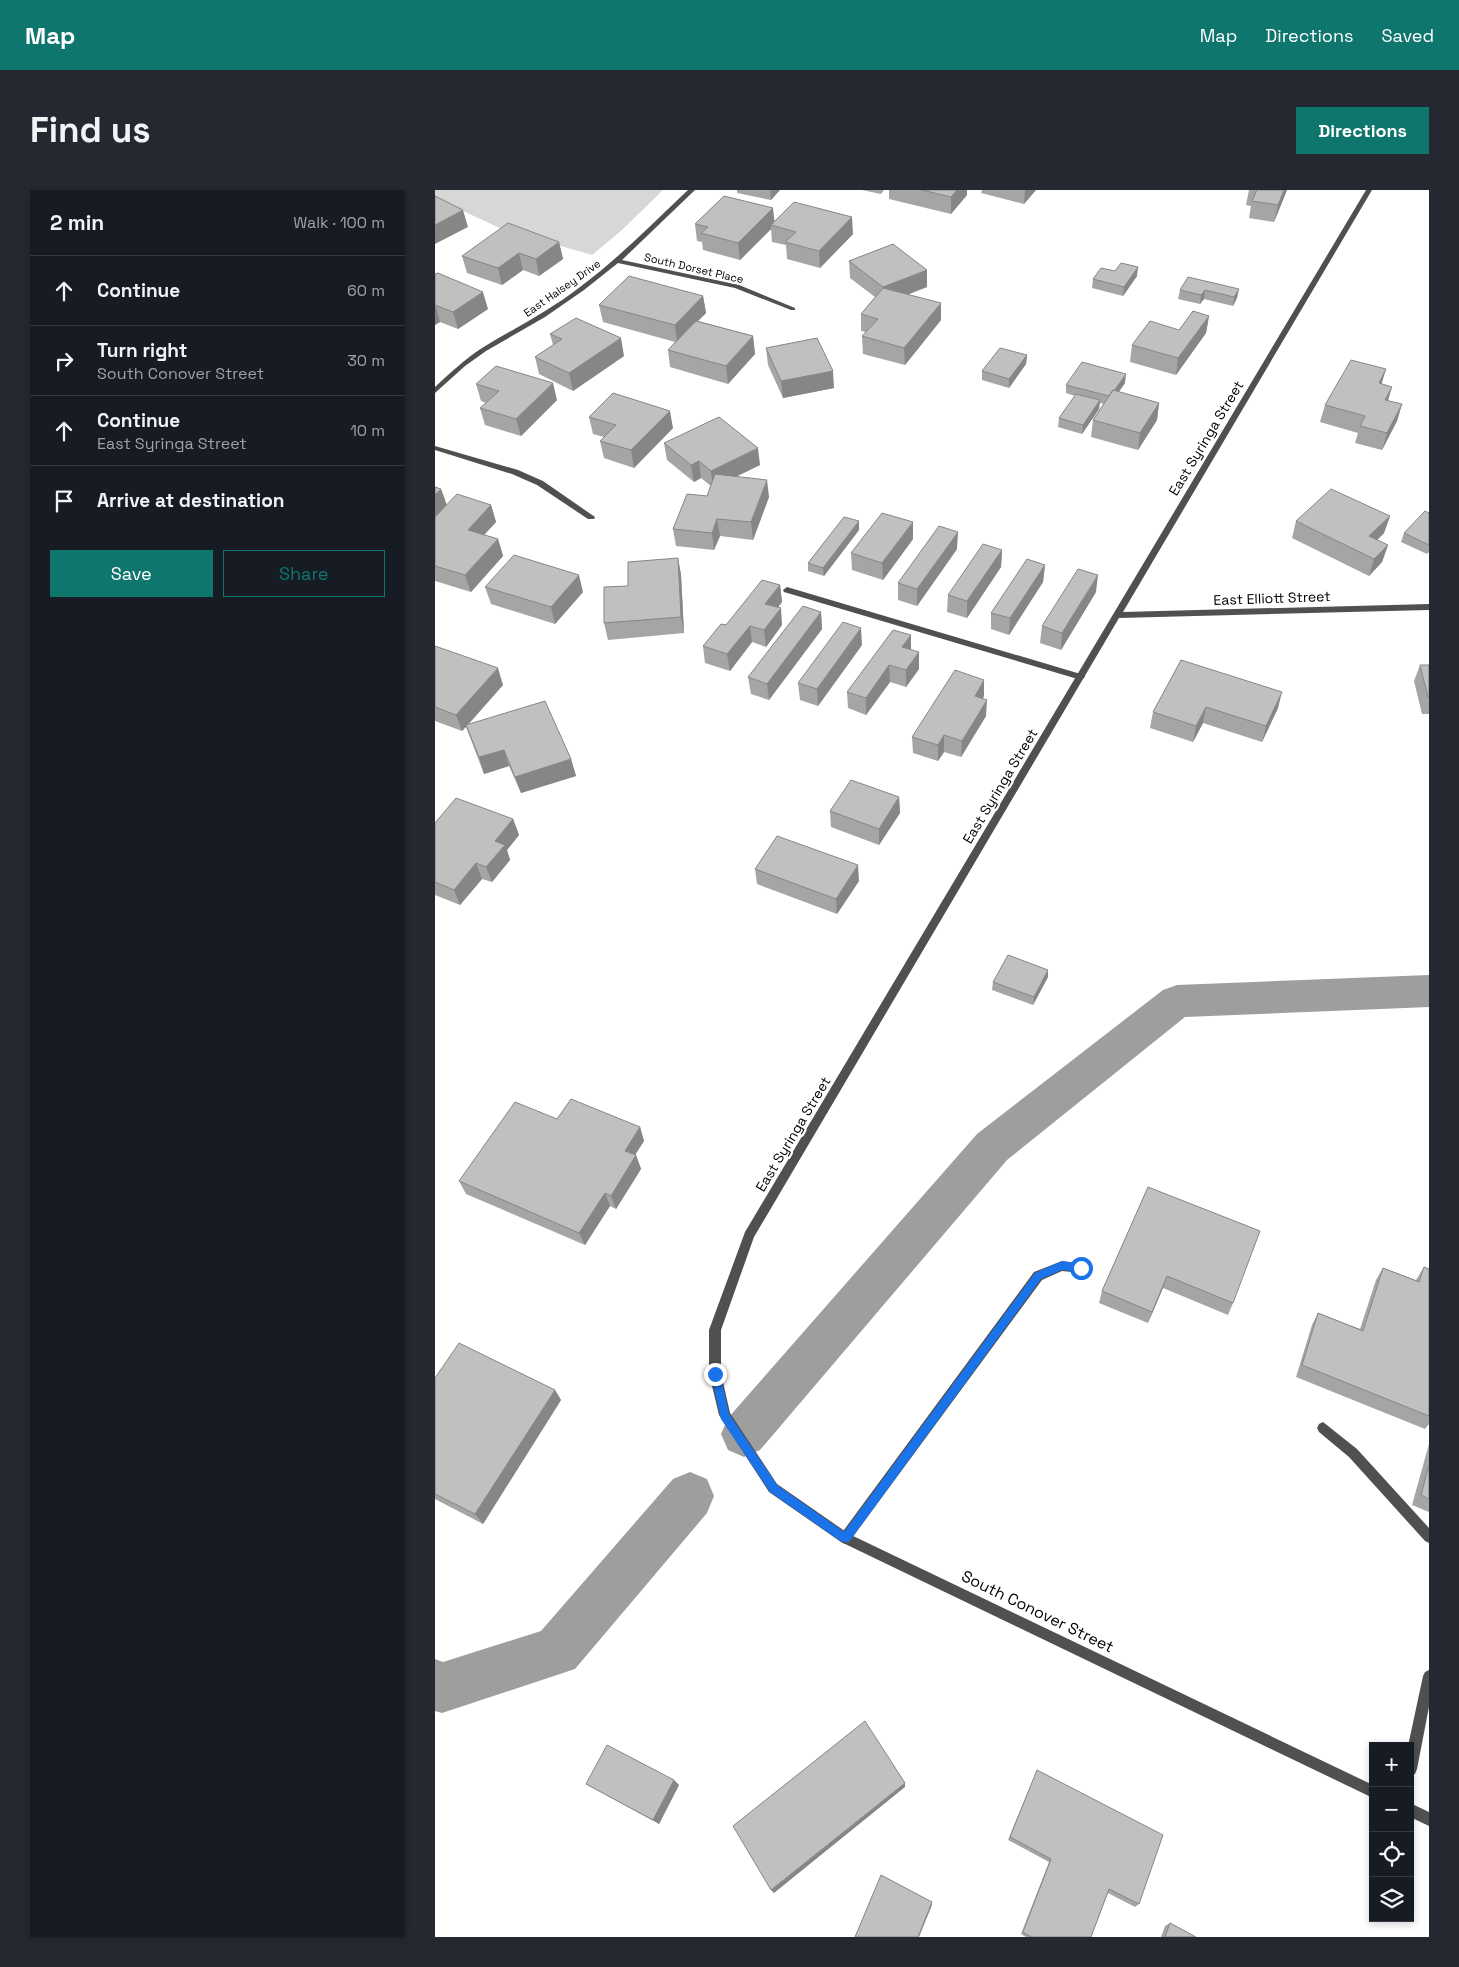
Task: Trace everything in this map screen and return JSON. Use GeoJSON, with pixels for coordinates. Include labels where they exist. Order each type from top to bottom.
{"type":"FeatureCollection","features":[{"type":"Feature","properties":{"kind":"street","name":"East Halsey Drive"},"geometry":{"type":"LineString","coordinates":[[435,390],[463,365],[484,350],[543,316],[582,289],[617,261],[692,190]]}},
{"type":"Feature","properties":{"kind":"street","name":"East Syringa Street"},"geometry":{"type":"LineString","coordinates":[[725,1415],[715,1374],[715,1330],[749,1235],[1369,190]]}},
{"type":"Feature","properties":{"kind":"street","name":"South Dorset Place"},"geometry":{"type":"LineString","coordinates":[[617,261],[737,286],[793,309]]}},
{"type":"Feature","properties":{"kind":"street"},"geometry":{"type":"LineString","coordinates":[[435,448],[515,472],[541,483],[591,517]]}},
{"type":"Feature","properties":{"kind":"street"},"geometry":{"type":"LineString","coordinates":[[787,590],[1081,677]]}},
{"type":"Feature","properties":{"kind":"street","name":"East Elliott Street"},"geometry":{"type":"LineString","coordinates":[[1117,615],[1429,606]]}},
{"type":"Feature","properties":{"kind":"street"},"geometry":{"type":"LineString","coordinates":[[845,1538],[1038,1276],[1062,1266],[1081,1268]]}},
{"type":"Feature","properties":{"kind":"street","name":"South Conover Street"},"geometry":{"type":"LineString","coordinates":[[725,1415],[773,1488],[845,1538],[1369,1790]]}},
{"type":"Feature","properties":{"kind":"street"},"geometry":{"type":"LineString","coordinates":[[1323,1428],[1353,1453],[1429,1537]]}},
{"type":"Feature","properties":{"kind":"street"},"geometry":{"type":"LineString","coordinates":[[1414,1749],[1429,1676]]}},
{"type":"Feature","properties":{"kind":"street"},"geometry":{"type":"LineString","coordinates":[[1414,1812],[1429,1819]]}},
{"type":"Feature","properties":{"kind":"shaded area"},"geometry":{"type":"Polygon","coordinates":[[[435,190],[663,190],[622,230],[592,255],[502,229],[435,198],[435,190]]]}},
{"type":"Feature","properties":{"kind":"building"},"geometry":{"type":"Polygon","coordinates":[[[922,190],[957,190],[951,197],[922,190]]]}},
{"type":"Feature","properties":{"kind":"building"},"geometry":{"type":"Polygon","coordinates":[[[1257,190],[1284,190],[1278,205],[1252,201],[1257,190]]]}},
{"type":"Feature","properties":{"kind":"building"},"geometry":{"type":"Polygon","coordinates":[[[435,196],[463,210],[435,225],[435,196]]]}},
{"type":"Feature","properties":{"kind":"building"},"geometry":{"type":"Polygon","coordinates":[[[724,196],[773,208],[738,243],[701,233],[708,227],[695,224],[724,196]]]}},
{"type":"Feature","properties":{"kind":"building"},"geometry":{"type":"Polygon","coordinates":[[[794,202],[852,217],[819,251],[785,242],[796,232],[771,225],[794,202]]]}},
{"type":"Feature","properties":{"kind":"building"},"geometry":{"type":"Polygon","coordinates":[[[508,223],[559,242],[536,259],[519,253],[498,268],[462,256],[508,223]]]}},
{"type":"Feature","properties":{"kind":"building"},"geometry":{"type":"Polygon","coordinates":[[[893,244],[927,270],[883,287],[849,261],[893,244]]]}},
{"type":"Feature","properties":{"kind":"building"},"geometry":{"type":"Polygon","coordinates":[[[1121,263],[1138,267],[1124,287],[1093,279],[1101,268],[1115,271],[1121,263]]]}},
{"type":"Feature","properties":{"kind":"building"},"geometry":{"type":"Polygon","coordinates":[[[438,273],[483,292],[453,312],[435,305],[435,274],[438,273]]]}},
{"type":"Feature","properties":{"kind":"building"},"geometry":{"type":"Polygon","coordinates":[[[629,276],[703,296],[675,325],[599,305],[629,276]]]}},
{"type":"Feature","properties":{"kind":"building"},"geometry":{"type":"Polygon","coordinates":[[[1188,277],[1239,289],[1234,297],[1205,290],[1201,295],[1180,290],[1188,277]]]}},
{"type":"Feature","properties":{"kind":"building"},"geometry":{"type":"Polygon","coordinates":[[[883,288],[941,303],[904,348],[862,336],[878,319],[861,314],[883,288]]]}},
{"type":"Feature","properties":{"kind":"building"},"geometry":{"type":"Polygon","coordinates":[[[1193,311],[1209,316],[1178,358],[1132,345],[1150,321],[1179,330],[1193,311]]]}},
{"type":"Feature","properties":{"kind":"building"},"geometry":{"type":"Polygon","coordinates":[[[576,318],[621,338],[569,373],[535,357],[562,339],[550,334],[576,318]]]}},
{"type":"Feature","properties":{"kind":"building"},"geometry":{"type":"Polygon","coordinates":[[[696,321],[753,336],[726,366],[668,350],[696,321]]]}},
{"type":"Feature","properties":{"kind":"building"},"geometry":{"type":"Polygon","coordinates":[[[817,338],[833,371],[781,381],[766,348],[817,338]]]}},
{"type":"Feature","properties":{"kind":"building"},"geometry":{"type":"Polygon","coordinates":[[[1000,348],[1027,355],[1009,379],[982,371],[1000,348]]]}},
{"type":"Feature","properties":{"kind":"building"},"geometry":{"type":"Polygon","coordinates":[[[1351,360],[1386,369],[1379,383],[1392,387],[1385,400],[1402,404],[1387,433],[1360,426],[1365,416],[1325,405],[1351,360]]]}},
{"type":"Feature","properties":{"kind":"building"},"geometry":{"type":"Polygon","coordinates":[[[1082,362],[1126,374],[1109,396],[1066,385],[1082,362]]]}},
{"type":"Feature","properties":{"kind":"building"},"geometry":{"type":"Polygon","coordinates":[[[496,366],[553,383],[516,419],[480,408],[499,391],[476,384],[496,366]]]}},
{"type":"Feature","properties":{"kind":"building"},"geometry":{"type":"Polygon","coordinates":[[[1113,390],[1159,403],[1140,433],[1093,420],[1113,390]]]}},
{"type":"Feature","properties":{"kind":"building"},"geometry":{"type":"Polygon","coordinates":[[[613,393],[670,411],[631,450],[600,441],[616,425],[589,417],[613,393]]]}},
{"type":"Feature","properties":{"kind":"building"},"geometry":{"type":"Polygon","coordinates":[[[1076,394],[1100,400],[1083,425],[1059,418],[1076,394]]]}},
{"type":"Feature","properties":{"kind":"building"},"geometry":{"type":"Polygon","coordinates":[[[719,417],[758,448],[711,471],[699,461],[691,465],[664,443],[719,417]]]}},
{"type":"Feature","properties":{"kind":"building"},"geometry":{"type":"Polygon","coordinates":[[[715,474],[767,480],[751,522],[717,519],[712,533],[673,529],[687,494],[707,496],[715,474]]]}},
{"type":"Feature","properties":{"kind":"building"},"geometry":{"type":"Polygon","coordinates":[[[435,487],[441,489],[435,495],[435,487]]]}},
{"type":"Feature","properties":{"kind":"building"},"geometry":{"type":"Polygon","coordinates":[[[1331,489],[1390,516],[1369,536],[1388,545],[1374,559],[1296,521],[1331,489]]]}},
{"type":"Feature","properties":{"kind":"building"},"geometry":{"type":"Polygon","coordinates":[[[457,494],[491,505],[468,530],[498,539],[465,575],[435,566],[435,517],[457,494]]]}},
{"type":"Feature","properties":{"kind":"building"},"geometry":{"type":"Polygon","coordinates":[[[1425,511],[1429,513],[1429,545],[1404,533],[1425,511]]]}},
{"type":"Feature","properties":{"kind":"building"},"geometry":{"type":"Polygon","coordinates":[[[882,513],[913,522],[882,563],[851,553],[882,513]]]}},
{"type":"Feature","properties":{"kind":"building"},"geometry":{"type":"Polygon","coordinates":[[[844,517],[859,521],[823,568],[808,563],[844,517]]]}},
{"type":"Feature","properties":{"kind":"building"},"geometry":{"type":"Polygon","coordinates":[[[939,526],[958,532],[917,589],[898,583],[939,526]]]}},
{"type":"Feature","properties":{"kind":"building"},"geometry":{"type":"Polygon","coordinates":[[[983,544],[1002,550],[967,601],[948,595],[983,544]]]}},
{"type":"Feature","properties":{"kind":"building"},"geometry":{"type":"Polygon","coordinates":[[[514,555],[579,575],[551,607],[485,587],[514,555]]]}},
{"type":"Feature","properties":{"kind":"building"},"geometry":{"type":"Polygon","coordinates":[[[678,558],[681,617],[604,623],[604,587],[628,586],[628,562],[678,558]]]}},
{"type":"Feature","properties":{"kind":"building"},"geometry":{"type":"Polygon","coordinates":[[[1027,559],[1045,565],[1010,618],[991,613],[1027,559]]]}},
{"type":"Feature","properties":{"kind":"building"},"geometry":{"type":"Polygon","coordinates":[[[1078,569],[1098,575],[1062,633],[1042,626],[1078,569]]]}},
{"type":"Feature","properties":{"kind":"building"},"geometry":{"type":"Polygon","coordinates":[[[762,580],[780,585],[765,604],[781,608],[764,630],[750,626],[727,654],[703,646],[721,624],[726,625],[762,580]]]}},
{"type":"Feature","properties":{"kind":"building"},"geometry":{"type":"Polygon","coordinates":[[[803,606],[821,612],[767,684],[748,677],[803,606]]]}},
{"type":"Feature","properties":{"kind":"building"},"geometry":{"type":"Polygon","coordinates":[[[843,622],[861,628],[817,689],[798,683],[843,622]]]}},
{"type":"Feature","properties":{"kind":"building"},"geometry":{"type":"Polygon","coordinates":[[[893,630],[911,635],[902,647],[919,652],[906,670],[889,665],[866,698],[847,692],[893,630]]]}},
{"type":"Feature","properties":{"kind":"building"},"geometry":{"type":"Polygon","coordinates":[[[435,646],[498,668],[456,715],[435,707],[435,646]]]}},
{"type":"Feature","properties":{"kind":"building"},"geometry":{"type":"Polygon","coordinates":[[[1181,660],[1282,692],[1266,726],[1206,707],[1196,726],[1153,712],[1181,660]]]}},
{"type":"Feature","properties":{"kind":"building"},"geometry":{"type":"Polygon","coordinates":[[[1420,665],[1429,665],[1429,697],[1428,697],[1420,665]]]}},
{"type":"Feature","properties":{"kind":"building"},"geometry":{"type":"Polygon","coordinates":[[[955,670],[984,680],[975,696],[987,700],[962,741],[944,735],[938,745],[912,737],[955,670]]]}},
{"type":"Feature","properties":{"kind":"building"},"geometry":{"type":"Polygon","coordinates":[[[545,701],[571,759],[515,777],[504,750],[479,757],[466,725],[545,701]]]}},
{"type":"Feature","properties":{"kind":"building"},"geometry":{"type":"Polygon","coordinates":[[[851,780],[899,797],[879,829],[830,811],[851,780]]]}},
{"type":"Feature","properties":{"kind":"building"},"geometry":{"type":"Polygon","coordinates":[[[456,798],[513,819],[495,841],[505,845],[486,867],[476,863],[454,890],[435,882],[435,823],[456,798]]]}},
{"type":"Feature","properties":{"kind":"building"},"geometry":{"type":"Polygon","coordinates":[[[777,836],[858,865],[836,899],[755,869],[777,836]]]}},
{"type":"Feature","properties":{"kind":"building"},"geometry":{"type":"Polygon","coordinates":[[[1008,955],[1048,970],[1034,997],[993,982],[1008,955]]]}},
{"type":"Feature","properties":{"kind":"building"},"geometry":{"type":"Polygon","coordinates":[[[571,1099],[640,1127],[625,1151],[636,1155],[611,1196],[605,1193],[579,1233],[459,1181],[515,1102],[557,1119],[571,1099]]]}},
{"type":"Feature","properties":{"kind":"building"},"geometry":{"type":"Polygon","coordinates":[[[1148,1187],[1260,1231],[1233,1303],[1167,1276],[1152,1312],[1102,1291],[1148,1187]]]}},
{"type":"Feature","properties":{"kind":"building"},"geometry":{"type":"Polygon","coordinates":[[[1424,1267],[1429,1269],[1429,1416],[1302,1365],[1318,1313],[1363,1331],[1383,1268],[1419,1282],[1424,1267]]]}},
{"type":"Feature","properties":{"kind":"building"},"geometry":{"type":"Polygon","coordinates":[[[459,1343],[555,1390],[475,1514],[435,1494],[435,1378],[459,1343]]]}},
{"type":"Feature","properties":{"kind":"building"},"geometry":{"type":"Polygon","coordinates":[[[1429,1465],[1429,1499],[1421,1495],[1429,1465]]]}},
{"type":"Feature","properties":{"kind":"building"},"geometry":{"type":"Polygon","coordinates":[[[865,1721],[905,1783],[771,1890],[733,1826],[865,1721]]]}},
{"type":"Feature","properties":{"kind":"building"},"geometry":{"type":"Polygon","coordinates":[[[607,1745],[674,1780],[653,1820],[586,1784],[607,1745]]]}},
{"type":"Feature","properties":{"kind":"building"},"geometry":{"type":"Polygon","coordinates":[[[1037,1770],[1163,1835],[1139,1904],[1109,1889],[1091,1937],[1031,1937],[1023,1932],[1051,1859],[1010,1837],[1037,1770]]]}},
{"type":"Feature","properties":{"kind":"building"},"geometry":{"type":"Polygon","coordinates":[[[881,1875],[932,1902],[918,1937],[855,1937],[881,1875]]]}},
{"type":"Feature","properties":{"kind":"building"},"geometry":{"type":"Polygon","coordinates":[[[1170,1923],[1196,1937],[1165,1937],[1170,1923]]]}},
{"type":"Feature","properties":{"kind":"waterway"},"geometry":{"type":"LineString","coordinates":[[744,1434],[992,1147],[1177,1001],[1429,991]]}},
{"type":"Feature","properties":{"kind":"waterway"},"geometry":{"type":"LineString","coordinates":[[435,1684],[442,1688],[557,1651],[690,1496]]}},
{"type":"Feature","properties":{"kind":"route"},"geometry":{"type":"LineString","coordinates":[[715,1374],[725,1415],[773,1488],[845,1538],[1038,1276],[1062,1266],[1081,1268]]}}]}
